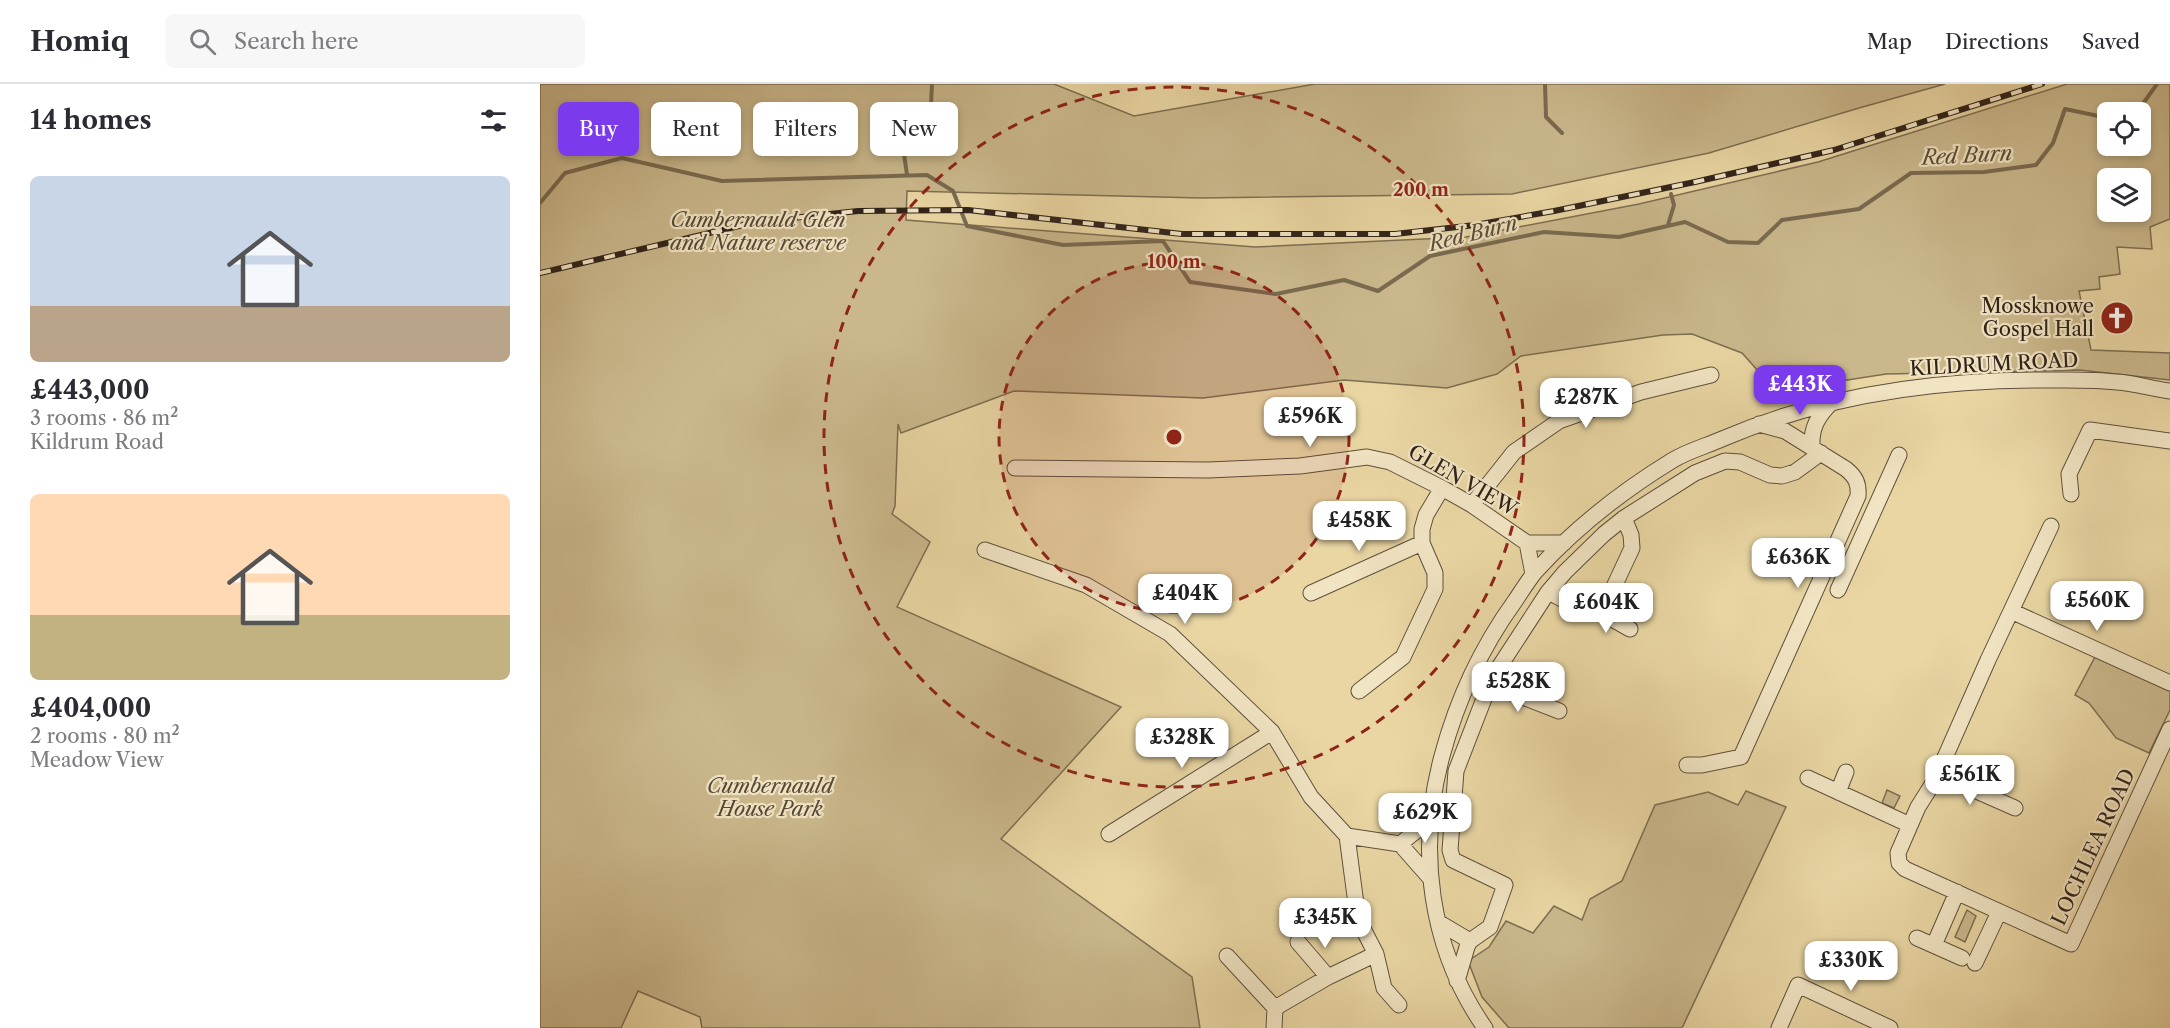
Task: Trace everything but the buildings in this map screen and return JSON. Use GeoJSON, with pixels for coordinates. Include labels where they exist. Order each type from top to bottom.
{"type":"FeatureCollection","features":[{"type":"Feature","properties":{"kind":"street"},"geometry":{"type":"LineString","coordinates":[[1472,505],[1514,452],[1559,421],[1641,392],[1711,375]]}},
{"type":"Feature","properties":{"kind":"street","name":"KILDRUM ROAD"},"geometry":{"type":"LineString","coordinates":[[1485,1028],[1471,1009],[1457,981],[1438,922],[1430,878],[1431,819],[1437,776],[1447,736],[1462,694],[1495,629],[1533,574],[1564,543],[1597,514],[1675,459],[1756,424],[1832,402],[1935,385],[2012,380],[2120,382],[2170,391]]}},
{"type":"Feature","properties":{"kind":"street"},"geometry":{"type":"LineString","coordinates":[[1816,450],[1813,426],[1819,415],[1832,402]]}},
{"type":"Feature","properties":{"kind":"street"},"geometry":{"type":"LineString","coordinates":[[1687,765],[1702,765],[1741,757],[1858,496],[1859,487],[1855,477],[1846,469],[1785,431],[1756,424]]}},
{"type":"Feature","properties":{"kind":"street"},"geometry":{"type":"LineString","coordinates":[[2072,494],[2069,474],[2090,430],[2170,441]]}},
{"type":"Feature","properties":{"kind":"street"},"geometry":{"type":"LineString","coordinates":[[1457,981],[1467,947],[1470,942],[1490,927],[1505,885],[1453,860],[1450,850],[1456,771],[1489,684],[1509,649],[1548,591],[1585,552],[1624,518],[1695,473],[1725,461],[1740,462],[1770,475],[1782,476],[1795,472],[1816,450]]}},
{"type":"Feature","properties":{"kind":"street"},"geometry":{"type":"LineString","coordinates":[[1838,590],[1899,455]]}},
{"type":"Feature","properties":{"kind":"street","name":"GLEN VIEW"},"geometry":{"type":"LineString","coordinates":[[1015,468],[1208,470],[1300,466],[1367,457],[1390,462],[1442,488],[1472,505],[1527,543],[1564,543]]}},
{"type":"Feature","properties":{"kind":"street"},"geometry":{"type":"LineString","coordinates":[[1359,691],[1403,657],[1436,589],[1435,573],[1422,543],[1422,529],[1426,515],[1442,488]]}},
{"type":"Feature","properties":{"kind":"street"},"geometry":{"type":"LineString","coordinates":[[1598,611],[1605,606],[1632,548],[1631,534],[1624,518]]}},
{"type":"Feature","properties":{"kind":"street","name":"LOCHLEA ROAD"},"geometry":{"type":"LineString","coordinates":[[2051,526],[1937,777],[1918,807],[1910,825],[1897,858],[1901,866],[2071,944],[2170,729]]}},
{"type":"Feature","properties":{"kind":"street"},"geometry":{"type":"LineString","coordinates":[[1843,530],[1862,537]]}},
{"type":"Feature","properties":{"kind":"street"},"geometry":{"type":"LineString","coordinates":[[1311,594],[1422,543]]}},
{"type":"Feature","properties":{"kind":"street","name":"GLEN VIEW"},"geometry":{"type":"LineString","coordinates":[[1527,543],[1533,574]]}},
{"type":"Feature","properties":{"kind":"street"},"geometry":{"type":"LineString","coordinates":[[985,550],[1086,585],[1170,634],[1272,732],[1311,797],[1347,836],[1358,920],[1376,954],[1384,988],[1399,1005]]}},
{"type":"Feature","properties":{"kind":"street"},"geometry":{"type":"LineString","coordinates":[[1548,591],[1588,610],[1598,611],[1630,628]]}},
{"type":"Feature","properties":{"kind":"street"},"geometry":{"type":"LineString","coordinates":[[2011,611],[2170,683]]}},
{"type":"Feature","properties":{"kind":"street"},"geometry":{"type":"LineString","coordinates":[[1489,684],[1558,711]]}},
{"type":"Feature","properties":{"kind":"street"},"geometry":{"type":"LineString","coordinates":[[1110,834],[1272,732]]}},
{"type":"Feature","properties":{"kind":"street"},"geometry":{"type":"LineString","coordinates":[[1838,792],[1846,772]]}},
{"type":"Feature","properties":{"kind":"street"},"geometry":{"type":"LineString","coordinates":[[1982,793],[1991,776]]}},
{"type":"Feature","properties":{"kind":"street"},"geometry":{"type":"LineString","coordinates":[[1937,777],[2015,808]]}},
{"type":"Feature","properties":{"kind":"street"},"geometry":{"type":"LineString","coordinates":[[1808,778],[1910,825]]}},
{"type":"Feature","properties":{"kind":"street"},"geometry":{"type":"LineString","coordinates":[[1400,844],[1431,819]]}},
{"type":"Feature","properties":{"kind":"street"},"geometry":{"type":"LineString","coordinates":[[1347,836],[1400,844],[1430,878]]}},
{"type":"Feature","properties":{"kind":"street"},"geometry":{"type":"LineString","coordinates":[[1934,945],[1957,892]]}},
{"type":"Feature","properties":{"kind":"street"},"geometry":{"type":"LineString","coordinates":[[1917,938],[1969,961],[1999,912]]}},
{"type":"Feature","properties":{"kind":"street"},"geometry":{"type":"LineString","coordinates":[[1438,922],[1470,942]]}},
{"type":"Feature","properties":{"kind":"street"},"geometry":{"type":"LineString","coordinates":[[1298,942],[1328,977]]}},
{"type":"Feature","properties":{"kind":"street"},"geometry":{"type":"LineString","coordinates":[[1275,1008],[1328,977],[1376,954]]}},
{"type":"Feature","properties":{"kind":"street"},"geometry":{"type":"LineString","coordinates":[[1227,956],[1275,1008],[1274,1028]]}},
{"type":"Feature","properties":{"kind":"street"},"geometry":{"type":"LineString","coordinates":[[1779,1028],[1798,986],[1890,1028]]}},
{"type":"Feature","properties":{"kind":"green space"},"geometry":{"type":"Polygon","coordinates":[[[540,84],[1054,84],[1134,116],[1315,84],[1945,84],[1709,153],[1512,194],[1201,198],[907,191],[906,220],[1255,247],[1466,237],[1639,204],[1818,162],[2067,84],[2170,84],[2170,219],[2150,227],[2152,249],[2117,247],[2120,274],[2099,277],[2100,289],[2079,291],[2091,350],[2170,353],[2170,380],[2080,370],[1886,374],[1776,391],[1742,353],[1692,334],[1663,335],[1521,356],[1497,374],[1447,388],[1344,380],[1203,398],[1014,391],[901,433],[898,424],[895,506],[892,514],[930,542],[897,607],[1121,707],[1001,839],[1192,977],[1200,1028],[702,1028],[700,1017],[638,991],[621,1028],[540,1028],[540,84]]]}},
{"type":"Feature","properties":{"kind":"green space"},"geometry":{"type":"Polygon","coordinates":[[[2095,657],[2170,689],[2170,710],[2149,753],[2116,738],[2089,703],[2075,695],[2095,657]]]}},
{"type":"Feature","properties":{"kind":"green space"},"geometry":{"type":"Polygon","coordinates":[[[1962,756],[1981,764],[1975,778],[1956,769],[1962,756]]]}},
{"type":"Feature","properties":{"kind":"green space"},"geometry":{"type":"Polygon","coordinates":[[[1887,790],[1900,796],[1894,808],[1882,803],[1887,790]]]}},
{"type":"Feature","properties":{"kind":"green space"},"geometry":{"type":"Polygon","coordinates":[[[1746,791],[1786,807],[1682,1028],[1509,1028],[1482,997],[1468,961],[1489,947],[1506,921],[1533,933],[1554,906],[1582,920],[1590,899],[1622,881],[1655,805],[1708,792],[1738,805],[1746,791]]]}},
{"type":"Feature","properties":{"kind":"green space"},"geometry":{"type":"Polygon","coordinates":[[[1967,910],[1976,916],[1965,942],[1955,937],[1967,910]]]}},
{"type":"Feature","properties":{"kind":"waterway"},"geometry":{"type":"LineString","coordinates":[[907,175],[904,154],[931,105],[932,84]]}},
{"type":"Feature","properties":{"kind":"waterway"},"geometry":{"type":"LineString","coordinates":[[1545,84],[1546,117],[1562,133]]}},
{"type":"Feature","properties":{"kind":"waterway","name":"Red Burn"},"geometry":{"type":"LineString","coordinates":[[2144,102],[2157,84]]}},
{"type":"Feature","properties":{"kind":"waterway","name":"Red Burn"},"geometry":{"type":"LineString","coordinates":[[540,203],[565,173],[622,158],[722,181],[927,175],[953,191],[967,226],[1063,245],[1163,241],[1190,282],[1276,294],[1344,280],[1378,291],[1430,256],[1544,232],[1619,237],[1685,222],[1728,242],[1758,243],[1782,220],[1859,209],[1911,173],[1984,172],[2036,165],[2053,143],[2065,109],[2097,116]]}},
{"type":"Feature","properties":{"kind":"waterway"},"geometry":{"type":"LineString","coordinates":[[1668,225],[1674,205],[1671,194]]}},
{"type":"Feature","properties":{"kind":"railway"},"geometry":{"type":"LineString","coordinates":[[540,273],[756,222],[858,211],[968,210],[1182,234],[1395,234],[1475,225],[1695,182],[1834,150],[2042,84]]}},
{"type":"Feature","properties":{"kind":"place","name":"Mossknowe Gospel Hall"},"geometry":{"type":"Point","coordinates":[2117,318]}},
{"type":"Feature","properties":{"kind":"park label","name":"Cumbernauld Glen and Nature reserve"},"geometry":{"type":"Point","coordinates":[758,232]}},
{"type":"Feature","properties":{"kind":"park label","name":"Cumbernauld House Park"},"geometry":{"type":"Point","coordinates":[770,798]}}]}
